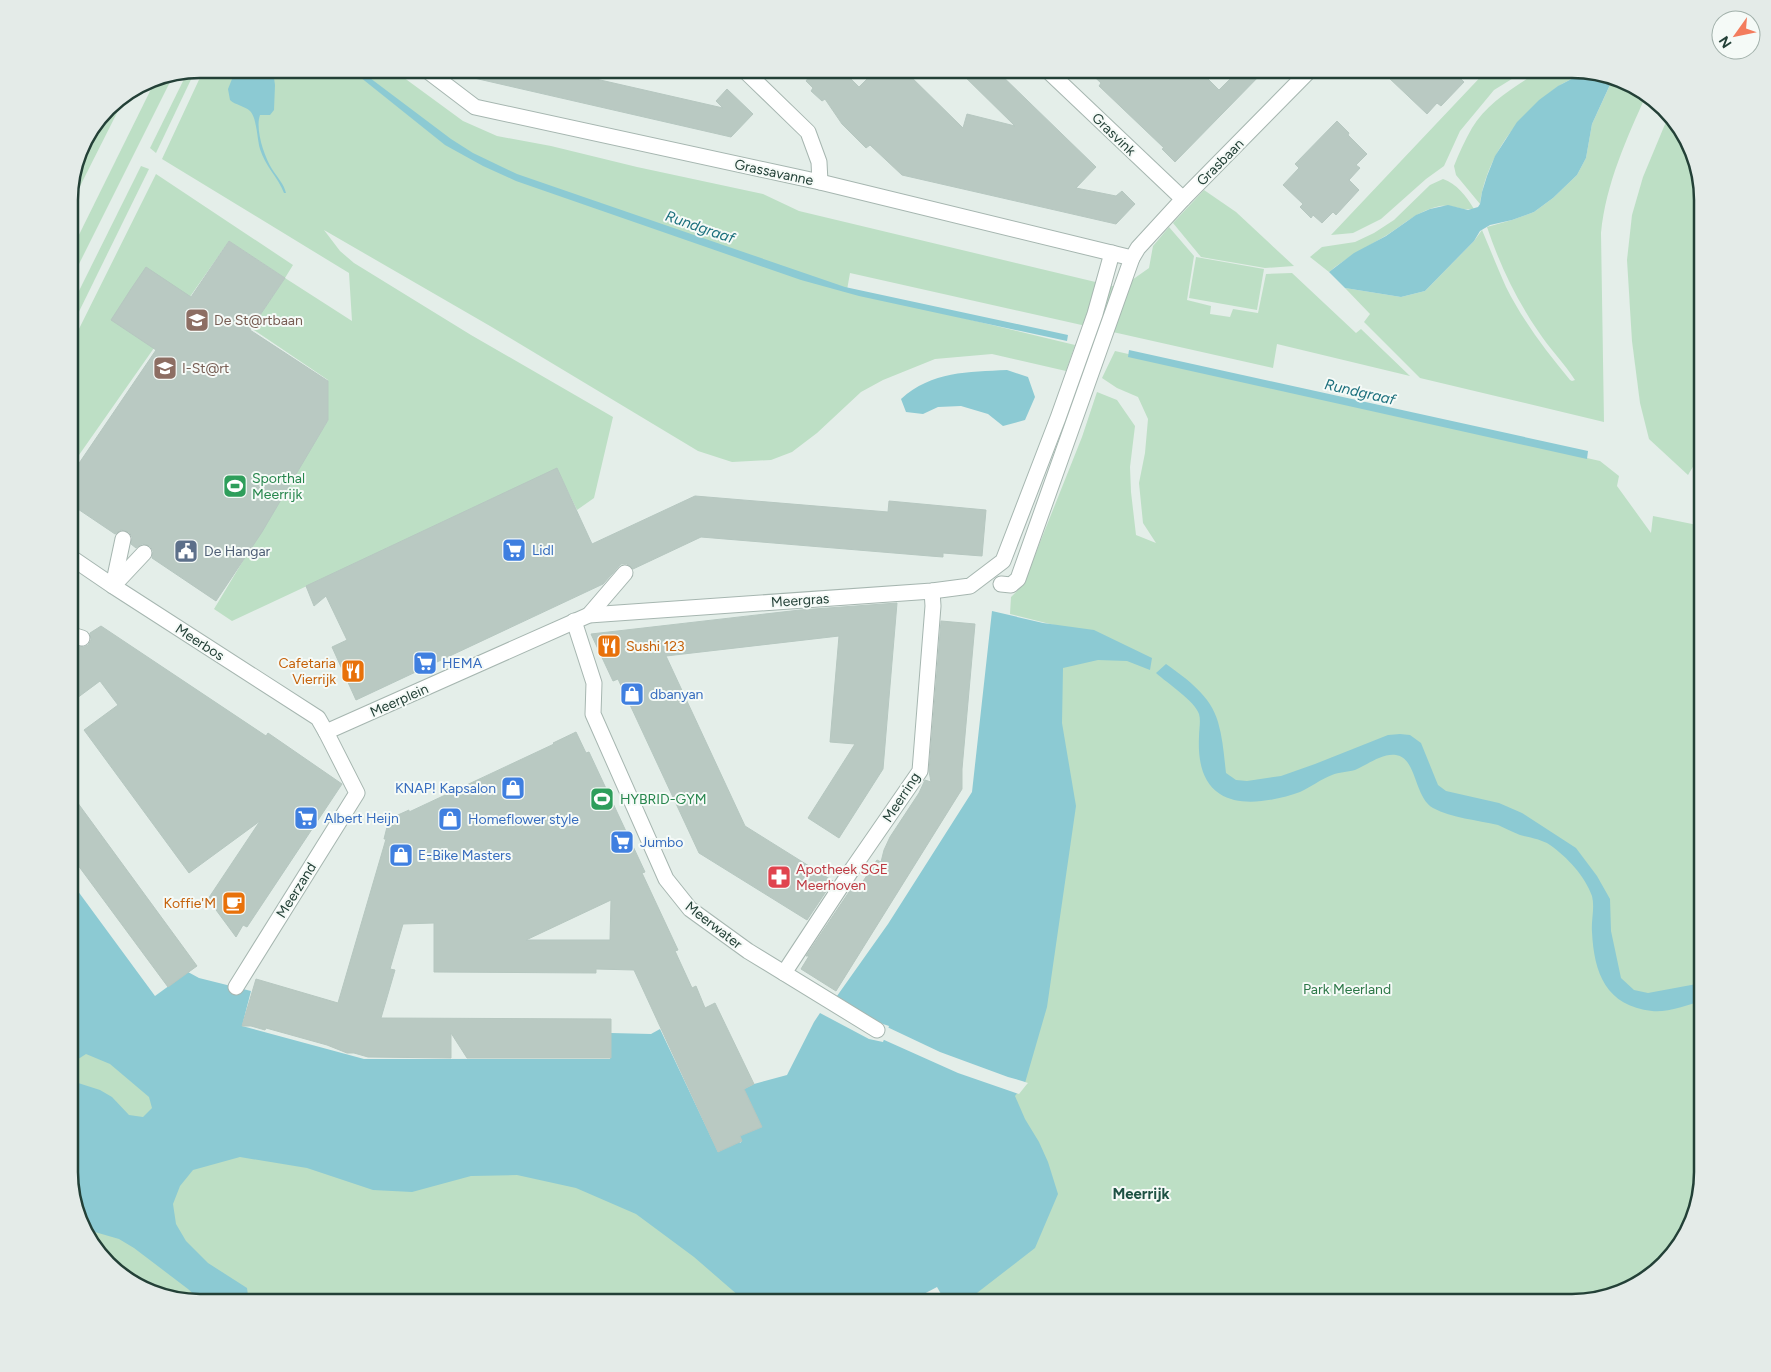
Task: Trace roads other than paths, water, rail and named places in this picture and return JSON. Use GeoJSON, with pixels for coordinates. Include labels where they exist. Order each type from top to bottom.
{"type":"FeatureCollection","features":[{"type":"Feature","properties":{"kind":"street","name":"Grassavanne"},"geometry":{"type":"LineString","coordinates":[[438,78],[475,107],[820,182],[1132,258]]}},
{"type":"Feature","properties":{"kind":"street"},"geometry":{"type":"LineString","coordinates":[[752,78],[808,132],[819,162],[820,182]]}},
{"type":"Feature","properties":{"kind":"street","name":"Grasvink"},"geometry":{"type":"LineString","coordinates":[[1055,78],[1183,199]]}},
{"type":"Feature","properties":{"kind":"street","name":"Grasbaan"},"geometry":{"type":"LineString","coordinates":[[1001,584],[1012,585],[1018,579],[1132,258],[1138,248],[1183,199],[1302,78]]}},
{"type":"Feature","properties":{"kind":"street","name":"Meergras"},"geometry":{"type":"LineString","coordinates":[[589,615],[932,591],[970,586],[1003,561],[1058,418],[1095,314],[1112,253]]}},
{"type":"Feature","properties":{"kind":"street"},"geometry":{"type":"LineString","coordinates":[[113,586],[123,539]]}},
{"type":"Feature","properties":{"kind":"street"},"geometry":{"type":"LineString","coordinates":[[113,586],[144,553]]}},
{"type":"Feature","properties":{"kind":"street","name":"Meerbos"},"geometry":{"type":"LineString","coordinates":[[78,562],[318,718],[326,732]]}},
{"type":"Feature","properties":{"kind":"street"},"geometry":{"type":"LineString","coordinates":[[589,615],[625,573]]}},
{"type":"Feature","properties":{"kind":"street","name":"Meerring"},"geometry":{"type":"LineString","coordinates":[[784,973],[852,868],[920,771],[932,591]]}},
{"type":"Feature","properties":{"kind":"street","name":"Meerplein"},"geometry":{"type":"LineString","coordinates":[[326,732],[589,615]]}},
{"type":"Feature","properties":{"kind":"street","name":"Meerwater"},"geometry":{"type":"LineString","coordinates":[[574,621],[594,683],[593,714],[666,879],[690,909],[748,951],[877,1030]]}},
{"type":"Feature","properties":{"kind":"street","name":"Meerzand"},"geometry":{"type":"LineString","coordinates":[[236,987],[357,793],[326,732]]}},
{"type":"Feature","properties":{"kind":"water"},"geometry":{"type":"Polygon","coordinates":[[[232,78],[274,78],[274,110],[270,115],[260,115],[259,128],[266,157],[286,193],[284,193],[262,155],[252,114],[248,109],[230,100],[228,89],[232,78]]]}},
{"type":"Feature","properties":{"kind":"water"},"geometry":{"type":"Polygon","coordinates":[[[361,78],[370,78],[451,139],[473,153],[517,174],[845,287],[1068,335],[1067,341],[859,296],[801,280],[516,181],[483,166],[445,145],[361,78]]]}},
{"type":"Feature","properties":{"kind":"water"},"geometry":{"type":"Polygon","coordinates":[[[1573,78],[1596,80],[1610,84],[1592,124],[1586,158],[1577,175],[1553,198],[1534,212],[1490,225],[1480,231],[1474,241],[1425,291],[1401,297],[1345,288],[1329,272],[1354,253],[1386,236],[1416,215],[1430,209],[1448,205],[1468,210],[1478,207],[1495,156],[1517,122],[1539,100],[1558,86],[1573,78]]]}},
{"type":"Feature","properties":{"kind":"water"},"geometry":{"type":"Polygon","coordinates":[[[1129,350],[1588,451],[1587,459],[1128,357],[1129,350]]]}},
{"type":"Feature","properties":{"kind":"water"},"geometry":{"type":"Polygon","coordinates":[[[1007,370],[1028,377],[1035,397],[1025,420],[1003,426],[988,414],[961,406],[938,407],[923,414],[906,412],[901,399],[925,383],[938,378],[964,373],[1007,370]]]}},
{"type":"Feature","properties":{"kind":"water"},"geometry":{"type":"Polygon","coordinates":[[[992,611],[1043,623],[1094,630],[1152,658],[1150,670],[1127,661],[1098,660],[1063,668],[1062,723],[1076,806],[1047,1007],[1025,1083],[1015,1096],[1048,1162],[1058,1194],[1035,1248],[976,1294],[737,1294],[694,1257],[636,1214],[576,1188],[517,1175],[471,1176],[412,1192],[373,1190],[307,1168],[240,1157],[193,1170],[180,1186],[173,1204],[176,1224],[186,1241],[208,1263],[247,1288],[248,1294],[193,1294],[134,1248],[119,1239],[93,1231],[90,1227],[82,1204],[78,1181],[78,1083],[100,1090],[112,1097],[129,1115],[143,1117],[152,1108],[149,1097],[110,1064],[86,1054],[78,1059],[78,891],[155,996],[188,972],[199,978],[251,991],[242,1026],[364,1059],[610,1059],[611,1033],[651,1034],[660,1029],[718,1152],[720,1151],[719,1148],[738,1139],[740,1143],[742,1141],[739,1134],[744,1089],[754,1084],[787,1075],[820,1013],[869,1039],[883,1042],[889,1026],[877,1022],[837,996],[888,924],[972,792],[992,611]]]}},
{"type":"Feature","properties":{"kind":"water"},"geometry":{"type":"Polygon","coordinates":[[[1166,664],[1190,682],[1210,704],[1220,728],[1226,773],[1236,780],[1247,781],[1281,776],[1388,735],[1410,735],[1421,743],[1438,785],[1446,791],[1499,803],[1522,813],[1576,848],[1597,876],[1610,899],[1611,931],[1621,978],[1634,990],[1648,993],[1694,984],[1694,1003],[1670,1010],[1652,1011],[1636,1008],[1613,995],[1600,974],[1593,947],[1592,896],[1585,881],[1569,861],[1543,841],[1520,835],[1498,825],[1456,816],[1433,808],[1422,796],[1412,770],[1403,758],[1396,755],[1385,756],[1355,770],[1337,773],[1300,792],[1271,800],[1238,801],[1220,794],[1209,783],[1202,769],[1199,753],[1199,714],[1187,698],[1156,673],[1166,664]]]}},
{"type":"Feature","properties":{"kind":"place","name":"De St@rtbaan"},"geometry":{"type":"Point","coordinates":[197,320]}},
{"type":"Feature","properties":{"kind":"place","name":"I-St@rt"},"geometry":{"type":"Point","coordinates":[165,368]}},
{"type":"Feature","properties":{"kind":"place","name":"Sporthal Meerrijk"},"geometry":{"type":"Point","coordinates":[235,486]}},
{"type":"Feature","properties":{"kind":"place","name":"Lidl"},"geometry":{"type":"Point","coordinates":[514,550]}},
{"type":"Feature","properties":{"kind":"place","name":"De Hangar"},"geometry":{"type":"Point","coordinates":[186,551]}},
{"type":"Feature","properties":{"kind":"place","name":"Sushi 123"},"geometry":{"type":"Point","coordinates":[609,646]}},
{"type":"Feature","properties":{"kind":"place","name":"HEMA"},"geometry":{"type":"Point","coordinates":[425,663]}},
{"type":"Feature","properties":{"kind":"place","name":"Cafetaria Vierrijk"},"geometry":{"type":"Point","coordinates":[353,671]}},
{"type":"Feature","properties":{"kind":"place","name":"dbanyan"},"geometry":{"type":"Point","coordinates":[632,694]}},
{"type":"Feature","properties":{"kind":"place","name":"KNAP! Kapsalon"},"geometry":{"type":"Point","coordinates":[513,788]}},
{"type":"Feature","properties":{"kind":"place","name":"HYBRID-GYM"},"geometry":{"type":"Point","coordinates":[602,799]}},
{"type":"Feature","properties":{"kind":"place","name":"Albert Heijn"},"geometry":{"type":"Point","coordinates":[306,818]}},
{"type":"Feature","properties":{"kind":"place","name":"Homeflower style"},"geometry":{"type":"Point","coordinates":[450,819]}},
{"type":"Feature","properties":{"kind":"place","name":"Jumbo"},"geometry":{"type":"Point","coordinates":[622,842]}},
{"type":"Feature","properties":{"kind":"place","name":"E-Bike Masters"},"geometry":{"type":"Point","coordinates":[401,855]}},
{"type":"Feature","properties":{"kind":"place","name":"Apotheek SGE Meerhoven"},"geometry":{"type":"Point","coordinates":[779,877]}},
{"type":"Feature","properties":{"kind":"place","name":"Koffie'M"},"geometry":{"type":"Point","coordinates":[234,903]}},
{"type":"Feature","properties":{"kind":"district","name":"Meerrijk"},"geometry":{"type":"Point","coordinates":[1141,1194]}},
{"type":"Feature","properties":{"kind":"water label","name":"Rundgraaf"},"geometry":{"type":"Point","coordinates":[700,227]}},
{"type":"Feature","properties":{"kind":"water label","name":"Rundgraaf"},"geometry":{"type":"Point","coordinates":[1360,392]}},
{"type":"Feature","properties":{"kind":"park label","name":"Park Meerland"},"geometry":{"type":"Point","coordinates":[1347,989]}}]}
